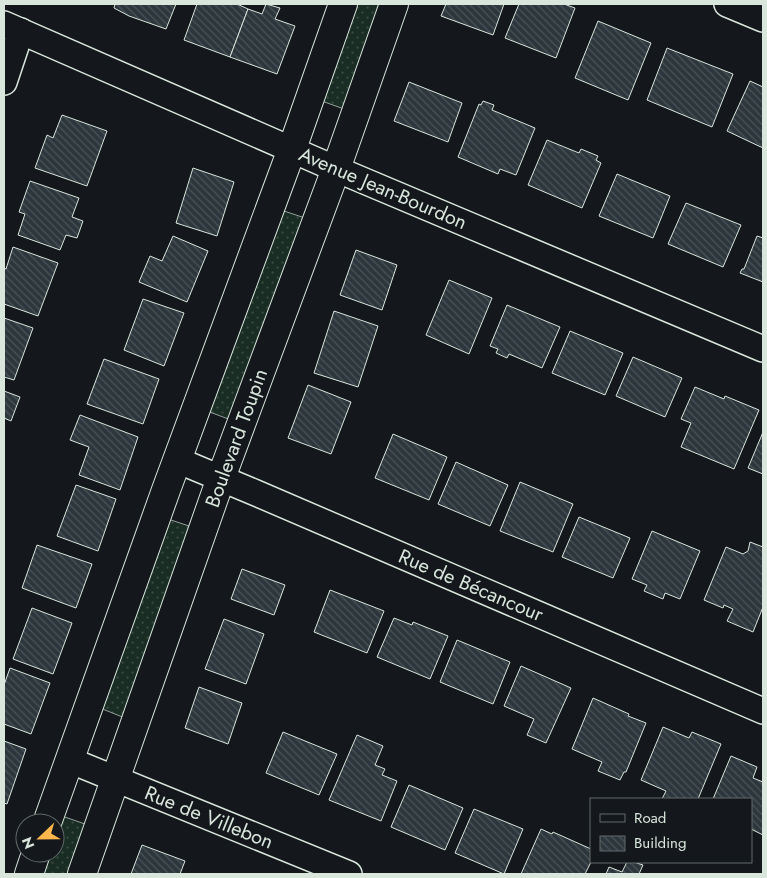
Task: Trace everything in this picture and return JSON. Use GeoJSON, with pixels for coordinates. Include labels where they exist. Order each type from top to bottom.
{"type":"FeatureCollection","features":[{"type":"Feature","properties":{"kind":"street"},"geometry":{"type":"LineString","coordinates":[[50,813],[292,150],[343,4]]}},
{"type":"Feature","properties":{"kind":"street","name":"Boulevard Toupin"},"geometry":{"type":"LineString","coordinates":[[82,874],[221,478],[336,169],[394,4]]}},
{"type":"Feature","properties":{"kind":"street"},"geometry":{"type":"LineString","coordinates":[[727,4],[763,19]]}},
{"type":"Feature","properties":{"kind":"street"},"geometry":{"type":"LineString","coordinates":[[4,82],[12,28]]}},
{"type":"Feature","properties":{"kind":"street","name":"Avenue Jean-Bourdon"},"geometry":{"type":"LineString","coordinates":[[12,28],[336,169],[763,349]]}},
{"type":"Feature","properties":{"kind":"street","name":"Rue de Bécancour"},"geometry":{"type":"LineString","coordinates":[[178,460],[763,711]]}},
{"type":"Feature","properties":{"kind":"street","name":"Rue de Villebon"},"geometry":{"type":"LineString","coordinates":[[69,760],[349,874]]}},
{"type":"Feature","properties":{"kind":"green space"},"geometry":{"type":"Polygon","coordinates":[[[354,4],[381,4],[344,109],[319,100],[354,4]]]}},
{"type":"Feature","properties":{"kind":"green space"},"geometry":{"type":"Polygon","coordinates":[[[281,210],[305,218],[231,420],[207,411],[281,210]]]}},
{"type":"Feature","properties":{"kind":"green space"},"geometry":{"type":"Polygon","coordinates":[[[168,519],[192,527],[125,718],[100,708],[168,519]]]}},
{"type":"Feature","properties":{"kind":"green space"},"geometry":{"type":"Polygon","coordinates":[[[65,817],[85,824],[67,874],[41,874],[45,863],[65,863],[65,817]]]}},
{"type":"Feature","properties":{"kind":"building"},"geometry":{"type":"Polygon","coordinates":[[[115,4],[176,4],[166,29],[129,16],[114,8],[115,4]]]}},
{"type":"Feature","properties":{"kind":"building"},"geometry":{"type":"Polygon","coordinates":[[[197,4],[237,4],[248,9],[230,57],[184,40],[197,4]]]}},
{"type":"Feature","properties":{"kind":"building"},"geometry":{"type":"Polygon","coordinates":[[[266,4],[280,8],[275,19],[295,26],[277,74],[230,57],[248,9],[262,14],[266,4]]]}},
{"type":"Feature","properties":{"kind":"building"},"geometry":{"type":"Polygon","coordinates":[[[446,4],[504,4],[493,35],[441,16],[446,4]]]}},
{"type":"Feature","properties":{"kind":"building"},"geometry":{"type":"Polygon","coordinates":[[[519,4],[564,4],[575,8],[556,58],[505,38],[519,4]]]}},
{"type":"Feature","properties":{"kind":"building"},"geometry":{"type":"Polygon","coordinates":[[[598,21],[651,43],[628,100],[575,78],[598,21]]]}},
{"type":"Feature","properties":{"kind":"building"},"geometry":{"type":"Polygon","coordinates":[[[667,48],[733,74],[712,127],[647,100],[667,48]]]}},
{"type":"Feature","properties":{"kind":"building"},"geometry":{"type":"Polygon","coordinates":[[[750,81],[763,87],[763,148],[727,131],[750,81]]]}},
{"type":"Feature","properties":{"kind":"building"},"geometry":{"type":"Polygon","coordinates":[[[409,82],[462,103],[448,142],[394,121],[409,82]]]}},
{"type":"Feature","properties":{"kind":"building"},"geometry":{"type":"Polygon","coordinates":[[[483,101],[494,105],[492,110],[535,128],[516,175],[500,169],[498,174],[458,157],[479,104],[481,105],[483,101]]]}},
{"type":"Feature","properties":{"kind":"building"},"geometry":{"type":"Polygon","coordinates":[[[62,115],[107,131],[87,186],[35,168],[47,135],[53,138],[62,115]]]}},
{"type":"Feature","properties":{"kind":"building"},"geometry":{"type":"Polygon","coordinates":[[[547,140],[579,153],[581,149],[598,156],[596,160],[601,163],[582,208],[528,185],[547,140]]]}},
{"type":"Feature","properties":{"kind":"building"},"geometry":{"type":"Polygon","coordinates":[[[193,168],[234,182],[217,236],[176,223],[193,168]]]}},
{"type":"Feature","properties":{"kind":"building"},"geometry":{"type":"Polygon","coordinates":[[[617,174],[670,196],[653,238],[599,216],[617,174]]]}},
{"type":"Feature","properties":{"kind":"building"},"geometry":{"type":"Polygon","coordinates":[[[30,181],[79,198],[72,217],[83,221],[77,238],[66,235],[60,250],[18,235],[25,214],[19,212],[30,181]]]}},
{"type":"Feature","properties":{"kind":"building"},"geometry":{"type":"Polygon","coordinates":[[[686,203],[741,225],[723,267],[668,244],[686,203]]]}},
{"type":"Feature","properties":{"kind":"building"},"geometry":{"type":"Polygon","coordinates":[[[173,236],[208,251],[187,302],[139,282],[150,256],[162,261],[173,236]]]}},
{"type":"Feature","properties":{"kind":"building"},"geometry":{"type":"Polygon","coordinates":[[[757,236],[763,238],[763,282],[740,273],[744,269],[757,236]]]}},
{"type":"Feature","properties":{"kind":"building"},"geometry":{"type":"Polygon","coordinates":[[[13,247],[58,263],[38,316],[4,304],[4,268],[6,269],[13,247]]]}},
{"type":"Feature","properties":{"kind":"building"},"geometry":{"type":"Polygon","coordinates":[[[356,250],[397,265],[382,310],[340,295],[356,250]]]}},
{"type":"Feature","properties":{"kind":"building"},"geometry":{"type":"Polygon","coordinates":[[[449,280],[492,298],[469,354],[426,335],[449,280]]]}},
{"type":"Feature","properties":{"kind":"building"},"geometry":{"type":"Polygon","coordinates":[[[143,299],[184,313],[164,366],[124,350],[143,299]]]}},
{"type":"Feature","properties":{"kind":"building"},"geometry":{"type":"Polygon","coordinates":[[[507,305],[560,327],[542,368],[509,354],[507,358],[496,353],[498,349],[490,346],[507,305]]]}},
{"type":"Feature","properties":{"kind":"building"},"geometry":{"type":"Polygon","coordinates":[[[334,311],[378,326],[358,387],[314,373],[334,311]]]}},
{"type":"Feature","properties":{"kind":"building"},"geometry":{"type":"Polygon","coordinates":[[[4,318],[33,328],[14,380],[4,377],[4,318]]]}},
{"type":"Feature","properties":{"kind":"building"},"geometry":{"type":"Polygon","coordinates":[[[570,331],[623,353],[605,395],[552,373],[570,331]]]}},
{"type":"Feature","properties":{"kind":"building"},"geometry":{"type":"Polygon","coordinates":[[[633,357],[682,378],[665,417],[616,396],[633,357]]]}},
{"type":"Feature","properties":{"kind":"building"},"geometry":{"type":"Polygon","coordinates":[[[104,359],[159,379],[143,424],[87,404],[104,359]]]}},
{"type":"Feature","properties":{"kind":"building"},"geometry":{"type":"Polygon","coordinates":[[[308,385],[351,402],[331,454],[288,438],[308,385]]]}},
{"type":"Feature","properties":{"kind":"building"},"geometry":{"type":"Polygon","coordinates":[[[695,387],[724,399],[725,396],[759,410],[734,469],[681,447],[691,423],[681,419],[695,387]]]}},
{"type":"Feature","properties":{"kind":"building"},"geometry":{"type":"Polygon","coordinates":[[[4,391],[20,397],[11,421],[4,418],[4,391]]]}},
{"type":"Feature","properties":{"kind":"building"},"geometry":{"type":"Polygon","coordinates":[[[80,415],[138,437],[120,490],[79,475],[89,447],[70,440],[80,415]]]}},
{"type":"Feature","properties":{"kind":"building"},"geometry":{"type":"Polygon","coordinates":[[[763,432],[763,474],[748,468],[763,432]]]}},
{"type":"Feature","properties":{"kind":"building"},"geometry":{"type":"Polygon","coordinates":[[[393,434],[447,457],[429,500],[375,478],[393,434]]]}},
{"type":"Feature","properties":{"kind":"building"},"geometry":{"type":"Polygon","coordinates":[[[456,462],[508,485],[490,526],[438,504],[456,462]]]}},
{"type":"Feature","properties":{"kind":"building"},"geometry":{"type":"Polygon","coordinates":[[[520,482],[573,504],[553,552],[500,531],[520,482]]]}},
{"type":"Feature","properties":{"kind":"building"},"geometry":{"type":"Polygon","coordinates":[[[76,485],[116,499],[98,551],[57,536],[76,485]]]}},
{"type":"Feature","properties":{"kind":"building"},"geometry":{"type":"Polygon","coordinates":[[[579,517],[630,538],[613,578],[562,557],[579,517]]]}},
{"type":"Feature","properties":{"kind":"building"},"geometry":{"type":"Polygon","coordinates":[[[652,531],[700,551],[680,599],[665,593],[663,599],[644,591],[647,585],[632,579],[652,531]]]}},
{"type":"Feature","properties":{"kind":"building"},"geometry":{"type":"Polygon","coordinates":[[[750,542],[763,547],[763,607],[753,632],[727,621],[733,609],[724,605],[723,608],[704,600],[726,547],[743,554],[748,551],[750,542]]]}},
{"type":"Feature","properties":{"kind":"building"},"geometry":{"type":"Polygon","coordinates":[[[37,545],[92,564],[76,608],[22,588],[37,545]]]}},
{"type":"Feature","properties":{"kind":"building"},"geometry":{"type":"Polygon","coordinates":[[[242,569],[285,585],[274,615],[231,599],[242,569]]]}},
{"type":"Feature","properties":{"kind":"building"},"geometry":{"type":"Polygon","coordinates":[[[330,590],[384,611],[367,653],[314,632],[330,590]]]}},
{"type":"Feature","properties":{"kind":"building"},"geometry":{"type":"Polygon","coordinates":[[[32,608],[72,623],[53,674],[13,659],[32,608]]]}},
{"type":"Feature","properties":{"kind":"building"},"geometry":{"type":"Polygon","coordinates":[[[394,618],[412,625],[413,622],[448,636],[430,679],[377,657],[394,618]]]}},
{"type":"Feature","properties":{"kind":"building"},"geometry":{"type":"Polygon","coordinates":[[[224,619],[264,634],[246,684],[205,669],[224,619]]]}},
{"type":"Feature","properties":{"kind":"building"},"geometry":{"type":"Polygon","coordinates":[[[457,640],[510,662],[493,704],[440,682],[457,640]]]}},
{"type":"Feature","properties":{"kind":"building"},"geometry":{"type":"Polygon","coordinates":[[[521,666],[571,688],[546,743],[527,735],[534,719],[504,706],[521,666]]]}},
{"type":"Feature","properties":{"kind":"building"},"geometry":{"type":"Polygon","coordinates":[[[10,668],[50,683],[31,734],[4,724],[4,685],[10,668]]]}},
{"type":"Feature","properties":{"kind":"building"},"geometry":{"type":"Polygon","coordinates":[[[199,687],[242,703],[228,744],[185,728],[199,687]]]}},
{"type":"Feature","properties":{"kind":"building"},"geometry":{"type":"Polygon","coordinates":[[[593,698],[646,723],[626,772],[624,772],[620,780],[598,771],[602,762],[572,749],[593,698]]]}},
{"type":"Feature","properties":{"kind":"building"},"geometry":{"type":"Polygon","coordinates":[[[663,727],[689,738],[692,732],[721,744],[698,798],[662,798],[666,791],[641,780],[663,727]]]}},
{"type":"Feature","properties":{"kind":"building"},"geometry":{"type":"Polygon","coordinates":[[[283,732],[337,754],[319,795],[266,773],[283,732]]]}},
{"type":"Feature","properties":{"kind":"building"},"geometry":{"type":"Polygon","coordinates":[[[357,735],[383,746],[375,765],[385,769],[382,775],[397,781],[381,821],[329,800],[357,735]]]}},
{"type":"Feature","properties":{"kind":"building"},"geometry":{"type":"Polygon","coordinates":[[[4,741],[26,749],[7,804],[4,803],[4,741]]]}},
{"type":"Feature","properties":{"kind":"building"},"geometry":{"type":"Polygon","coordinates":[[[731,756],[757,767],[753,778],[763,782],[763,835],[752,830],[752,798],[713,798],[731,756]]]}},
{"type":"Feature","properties":{"kind":"building"},"geometry":{"type":"Polygon","coordinates":[[[409,785],[463,808],[445,850],[391,827],[409,785]]]}},
{"type":"Feature","properties":{"kind":"building"},"geometry":{"type":"Polygon","coordinates":[[[474,809],[523,829],[504,874],[455,853],[474,809]]]}},
{"type":"Feature","properties":{"kind":"building"},"geometry":{"type":"Polygon","coordinates":[[[541,829],[552,834],[553,832],[590,849],[590,863],[585,874],[521,874],[541,829]]]}},
{"type":"Feature","properties":{"kind":"building"},"geometry":{"type":"Polygon","coordinates":[[[142,845],[185,861],[180,874],[131,874],[142,845]]]}},
{"type":"Feature","properties":{"kind":"building"},"geometry":{"type":"Polygon","coordinates":[[[626,863],[643,865],[639,874],[606,874],[609,867],[622,872],[626,863]]]}}]}
